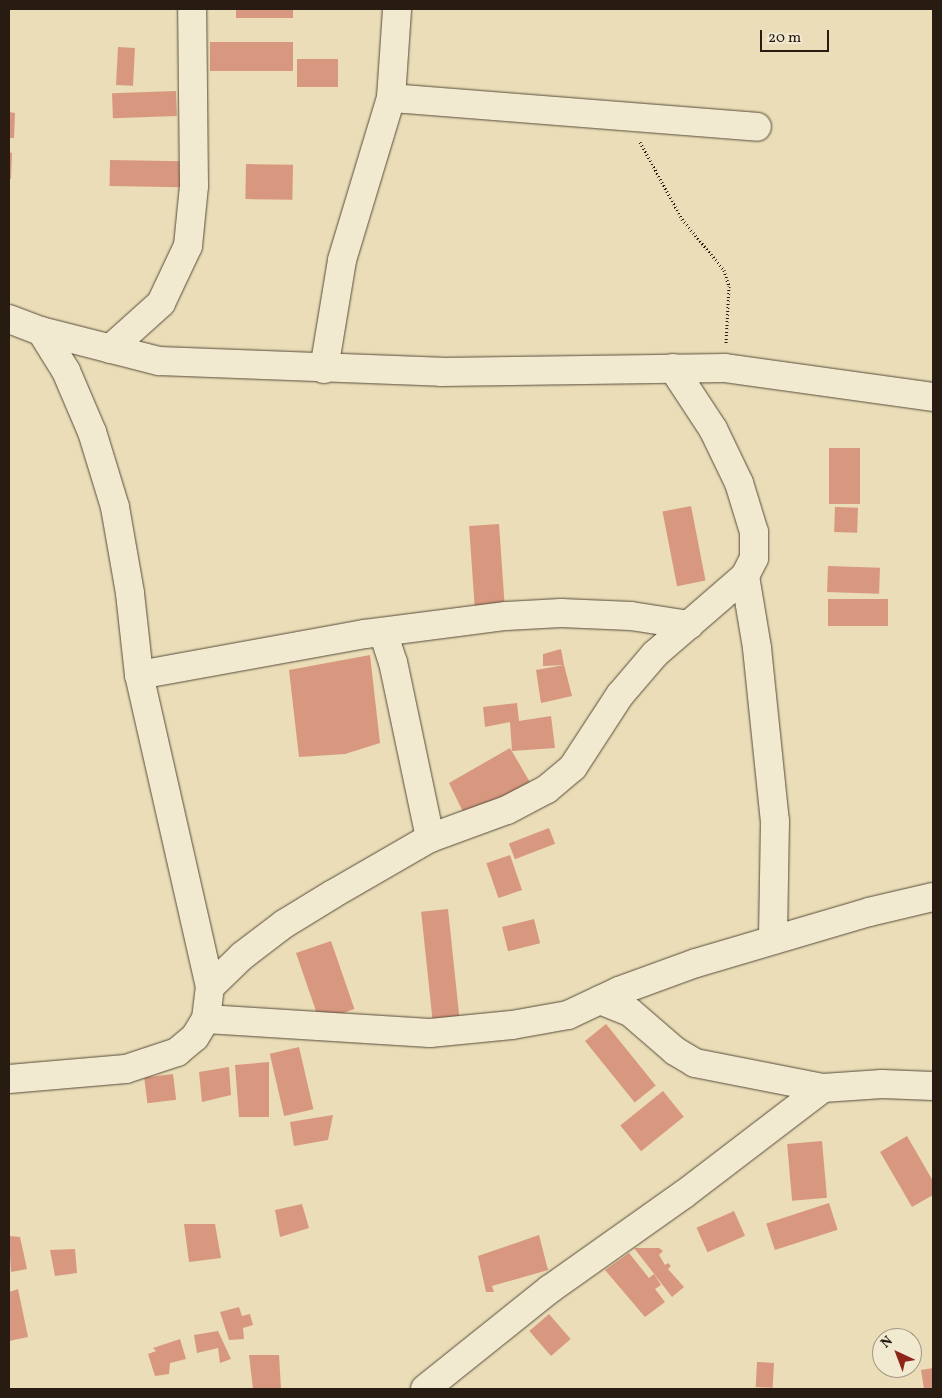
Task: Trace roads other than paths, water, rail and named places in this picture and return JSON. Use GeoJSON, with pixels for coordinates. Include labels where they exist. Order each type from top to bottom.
{"type":"FeatureCollection","features":[{"type":"Feature","properties":{"kind":"street"},"geometry":{"type":"LineString","coordinates":[[110,349],[160,303],[188,246],[194,186],[192,9]]}},
{"type":"Feature","properties":{"kind":"street"},"geometry":{"type":"LineString","coordinates":[[324,369],[342,260],[391,98],[397,9]]}},
{"type":"Feature","properties":{"kind":"street"},"geometry":{"type":"LineString","coordinates":[[391,98],[757,127]]}},
{"type":"Feature","properties":{"kind":"street"},"geometry":{"type":"LineString","coordinates":[[9,319],[41,331],[159,361],[324,369],[441,372],[725,368],[933,397]]}},
{"type":"Feature","properties":{"kind":"street"},"geometry":{"type":"LineString","coordinates":[[9,1079],[126,1069],[177,1052],[195,1037],[206,1019],[210,987],[139,675],[130,594],[115,507],[92,432],[66,371],[41,331]]}},
{"type":"Feature","properties":{"kind":"street"},"geometry":{"type":"LineString","coordinates":[[210,987],[242,956],[284,924],[430,838],[507,810],[547,788],[573,767],[620,695],[656,654],[745,576],[754,558],[754,532],[739,483],[713,429],[672,368]]}},
{"type":"Feature","properties":{"kind":"street"},"geometry":{"type":"LineString","coordinates":[[745,576],[757,648],[775,821],[773,939]]}},
{"type":"Feature","properties":{"kind":"street"},"geometry":{"type":"LineString","coordinates":[[139,675],[382,632],[561,613],[631,616],[689,626]]}},
{"type":"Feature","properties":{"kind":"street"},"geometry":{"type":"LineString","coordinates":[[382,632],[392,662],[430,838]]}},
{"type":"Feature","properties":{"kind":"street"},"geometry":{"type":"LineString","coordinates":[[206,1019],[430,1033],[568,1015],[600,1000],[696,963],[773,939],[933,897]]}},
{"type":"Feature","properties":{"kind":"street"},"geometry":{"type":"LineString","coordinates":[[600,1000],[630,1012],[675,1051],[695,1064],[824,1088],[882,1084],[933,1086]]}},
{"type":"Feature","properties":{"kind":"street"},"geometry":{"type":"LineString","coordinates":[[425,1389],[550,1289],[683,1195],[824,1088]]}}]}
